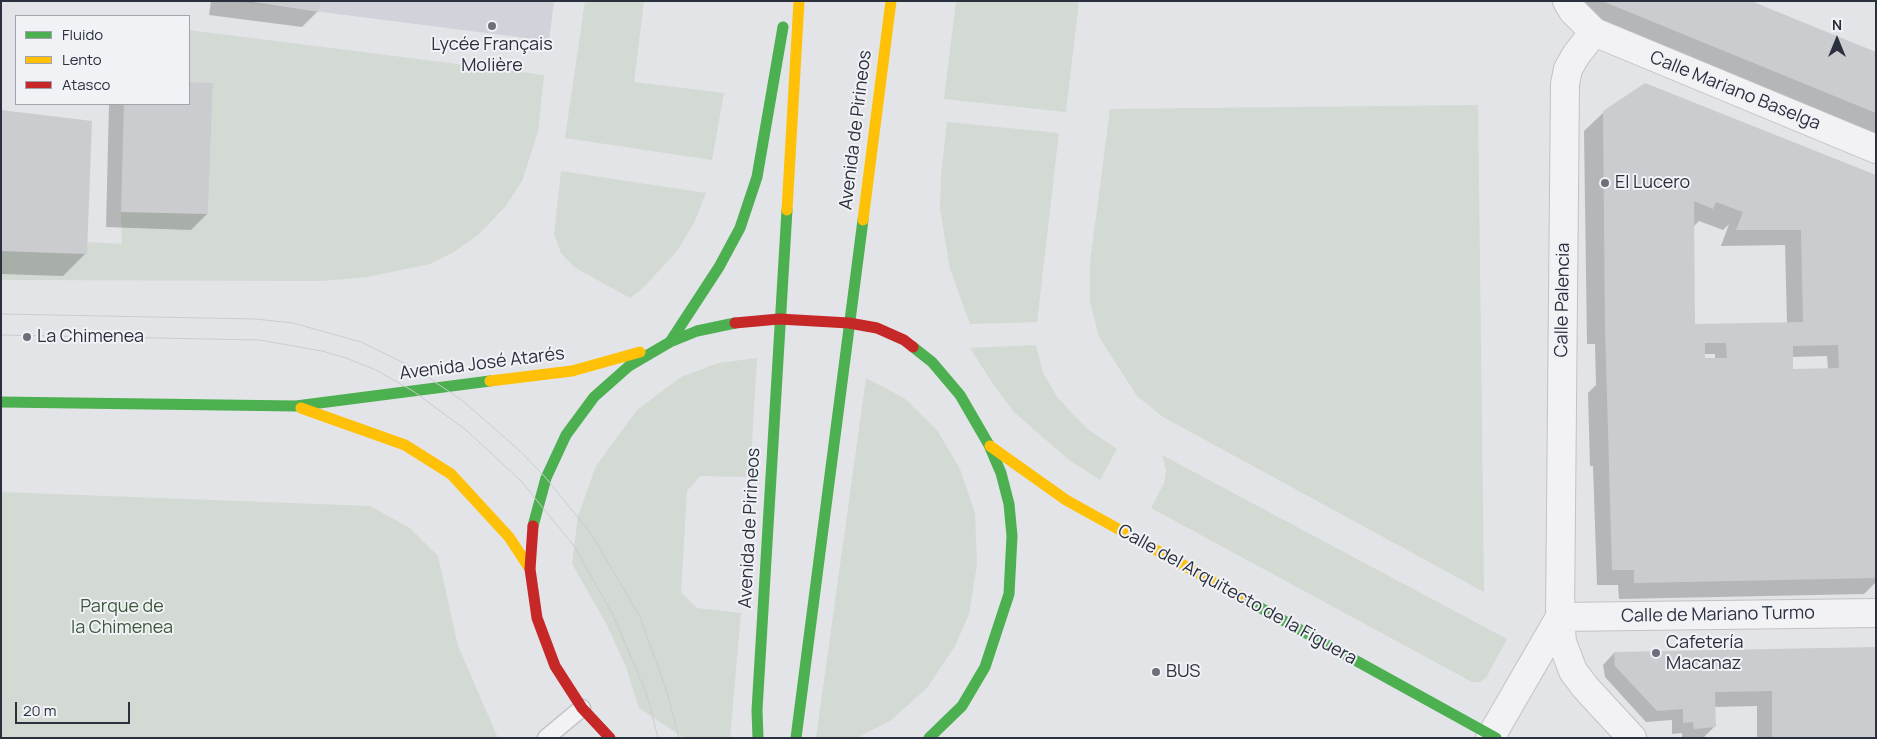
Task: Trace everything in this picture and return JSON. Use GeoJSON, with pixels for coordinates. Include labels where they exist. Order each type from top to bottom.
{"type":"FeatureCollection","features":[{"type":"Feature","properties":{"kind":"main road"},"geometry":{"type":"LineString","coordinates":[[670,342],[714,274],[740,228],[757,177],[774,69],[791,1]]}},
{"type":"Feature","properties":{"kind":"main road","name":"Avenida de Pirineos"},"geometry":{"type":"LineString","coordinates":[[758,738],[757,700],[799,1]]}},
{"type":"Feature","properties":{"kind":"main road","name":"Avenida de Pirineos"},"geometry":{"type":"LineString","coordinates":[[796,738],[891,1]]}},
{"type":"Feature","properties":{"kind":"main road"},"geometry":{"type":"LineString","coordinates":[[610,738],[582,708],[555,666],[540,626],[530,569],[533,522],[538,502],[566,435],[594,397],[629,366],[670,342],[697,331],[722,324],[779,319],[850,323],[877,328],[904,340],[932,362],[960,395],[989,445],[1001,473],[1009,504],[1012,536],[1009,594],[998,633],[985,668],[962,706],[929,738]]}},
{"type":"Feature","properties":{"kind":"main road","name":"Avenida José Atarés"},"geometry":{"type":"LineString","coordinates":[[1,402],[296,406],[572,371],[613,361],[670,342]]}},
{"type":"Feature","properties":{"kind":"main road","name":"Avenida José Atarés"},"geometry":{"type":"LineString","coordinates":[[296,406],[405,445],[451,474],[509,537],[530,569]]}},
{"type":"Feature","properties":{"kind":"main road","name":"Calle del Arquitecto de la Figuera"},"geometry":{"type":"LineString","coordinates":[[989,445],[1066,500],[1492,737]]}},
{"type":"Feature","properties":{"kind":"street"},"geometry":{"type":"LineString","coordinates":[[1567,1],[1594,32]]}},
{"type":"Feature","properties":{"kind":"street","name":"Calle Mariano Baselga"},"geometry":{"type":"LineString","coordinates":[[1594,32],[1876,149]]}},
{"type":"Feature","properties":{"kind":"street","name":"Calle Palencia"},"geometry":{"type":"LineString","coordinates":[[1594,32],[1576,55],[1568,69],[1565,84],[1560,617],[1562,642],[1574,671],[1585,687],[1632,738]]}},
{"type":"Feature","properties":{"kind":"street","name":"Calle de Mariano Turmo"},"geometry":{"type":"LineString","coordinates":[[1560,617],[1876,613]]}},
{"type":"Feature","properties":{"kind":"street","name":"Calle Palencia"},"geometry":{"type":"LineString","coordinates":[[1492,737],[1560,617]]}},
{"type":"Feature","properties":{"kind":"lane"},"geometry":{"type":"LineString","coordinates":[[546,738],[582,708]]}},
{"type":"Feature","properties":{"kind":"shaded area","name":"Lycée Français Molière"},"geometry":{"type":"Polygon","coordinates":[[[235,1],[554,1],[549,41],[235,1]]]}},
{"type":"Feature","properties":{"kind":"green space"},"geometry":{"type":"Polygon","coordinates":[[[585,1],[644,1],[634,82],[724,93],[712,160],[565,138],[585,1]]]}},
{"type":"Feature","properties":{"kind":"green space"},"geometry":{"type":"Polygon","coordinates":[[[956,1],[1079,1],[1066,112],[944,99],[956,1]]]}},
{"type":"Feature","properties":{"kind":"green space"},"geometry":{"type":"Polygon","coordinates":[[[190,30],[544,75],[538,132],[522,181],[505,207],[478,235],[454,252],[430,264],[367,277],[321,281],[1,280],[1,251],[87,254],[87,242],[122,244],[121,212],[208,214],[213,83],[190,82],[190,30]]]}},
{"type":"Feature","properties":{"kind":"green space"},"geometry":{"type":"Polygon","coordinates":[[[1478,105],[1484,592],[1163,417],[1137,396],[1099,337],[1090,302],[1090,263],[1110,109],[1478,105]]]}},
{"type":"Feature","properties":{"kind":"green space"},"geometry":{"type":"Polygon","coordinates":[[[947,122],[1059,133],[1037,322],[970,324],[950,269],[940,209],[941,175],[947,122]]]}},
{"type":"Feature","properties":{"kind":"green space"},"geometry":{"type":"Polygon","coordinates":[[[561,171],[706,193],[694,223],[677,251],[643,288],[630,298],[574,267],[561,253],[554,234],[561,171]]]}},
{"type":"Feature","properties":{"kind":"green space"},"geometry":{"type":"Polygon","coordinates":[[[1036,345],[1043,373],[1058,398],[1086,428],[1117,449],[1100,480],[1069,460],[1014,412],[970,348],[1036,345]]]}},
{"type":"Feature","properties":{"kind":"green space"},"geometry":{"type":"Polygon","coordinates":[[[757,358],[750,477],[700,476],[687,491],[681,592],[697,608],[741,613],[730,738],[684,738],[639,708],[626,667],[606,623],[572,564],[578,516],[596,466],[637,410],[681,377],[718,363],[757,358]]]}},
{"type":"Feature","properties":{"kind":"green space"},"geometry":{"type":"Polygon","coordinates":[[[866,378],[904,398],[937,430],[960,469],[975,513],[977,564],[969,614],[955,646],[927,688],[890,721],[857,738],[816,738],[866,378]]]}},
{"type":"Feature","properties":{"kind":"green space"},"geometry":{"type":"Polygon","coordinates":[[[1162,455],[1507,639],[1486,678],[1480,682],[1472,682],[1151,508],[1164,483],[1166,470],[1162,455]]]}},
{"type":"Feature","properties":{"kind":"green space","name":"Parque de la Chimenea"},"geometry":{"type":"Polygon","coordinates":[[[1,492],[370,506],[410,528],[438,556],[458,646],[498,738],[1,738],[1,492]]]}},
{"type":"Feature","properties":{"kind":"building"},"geometry":{"type":"Polygon","coordinates":[[[245,1],[320,1],[319,12],[245,1]]]}},
{"type":"Feature","properties":{"kind":"building"},"geometry":{"type":"Polygon","coordinates":[[[1602,1],[1751,1],[1876,52],[1876,113],[1602,1]]]}},
{"type":"Feature","properties":{"kind":"building"},"geometry":{"type":"Polygon","coordinates":[[[190,82],[213,83],[208,214],[121,212],[124,105],[190,105],[190,82]]]}},
{"type":"Feature","properties":{"kind":"building"},"geometry":{"type":"Polygon","coordinates":[[[1645,83],[1876,175],[1876,578],[1634,583],[1634,570],[1612,570],[1605,326],[1603,111],[1645,83]],[[1694,201],[1695,324],[1803,322],[1801,230],[1736,230],[1743,212],[1716,202],[1713,209],[1694,201]],[[1705,343],[1705,358],[1727,358],[1726,343],[1705,343]],[[1838,345],[1793,346],[1793,369],[1839,368],[1838,345]]]}},
{"type":"Feature","properties":{"kind":"building"},"geometry":{"type":"Polygon","coordinates":[[[1,110],[92,121],[87,254],[1,251],[1,110]]]}},
{"type":"Feature","properties":{"kind":"building"},"geometry":{"type":"Polygon","coordinates":[[[1876,647],[1876,738],[1772,738],[1772,691],[1715,692],[1716,727],[1694,729],[1693,722],[1683,723],[1683,709],[1657,711],[1615,666],[1614,652],[1876,647]]]}},
{"type":"Feature","properties":{"kind":"tram line"},"geometry":{"type":"LineString","coordinates":[[1,314],[255,319],[293,323],[361,342],[414,368],[463,401],[521,452],[546,478],[592,535],[640,617],[667,692],[679,738]]}},
{"type":"Feature","properties":{"kind":"tram line"},"geometry":{"type":"LineString","coordinates":[[1,335],[259,340],[322,351],[346,358],[376,370],[413,391],[466,430],[521,481],[574,546],[613,615],[647,695],[658,738]]}},
{"type":"Feature","properties":{"kind":"traffic: fast"},"geometry":{"type":"LineString","coordinates":[[670,342],[719,267],[740,228],[757,177],[783,27]]}},
{"type":"Feature","properties":{"kind":"traffic: fast"},"geometry":{"type":"LineString","coordinates":[[758,738],[757,710],[787,210]]}},
{"type":"Feature","properties":{"kind":"traffic: fast"},"geometry":{"type":"LineString","coordinates":[[796,738],[863,220]]}},
{"type":"Feature","properties":{"kind":"traffic: fast"},"geometry":{"type":"LineString","coordinates":[[533,526],[546,478],[566,435],[594,397],[629,366],[670,342],[697,331],[735,323]]}},
{"type":"Feature","properties":{"kind":"traffic: fast"},"geometry":{"type":"LineString","coordinates":[[913,347],[932,362],[960,395],[989,445],[1001,473],[1009,504],[1012,536],[1009,594],[985,667],[962,706],[929,738]]}},
{"type":"Feature","properties":{"kind":"traffic: fast"},"geometry":{"type":"LineString","coordinates":[[1,402],[296,406],[490,381]]}},
{"type":"Feature","properties":{"kind":"traffic: fast"},"geometry":{"type":"LineString","coordinates":[[1239,596],[1496,738]]}},
{"type":"Feature","properties":{"kind":"traffic: slow"},"geometry":{"type":"LineString","coordinates":[[787,210],[799,1]]}},
{"type":"Feature","properties":{"kind":"traffic: slow"},"geometry":{"type":"LineString","coordinates":[[863,220],[891,1]]}},
{"type":"Feature","properties":{"kind":"traffic: slow"},"geometry":{"type":"LineString","coordinates":[[490,381],[572,371],[640,352]]}},
{"type":"Feature","properties":{"kind":"traffic: slow"},"geometry":{"type":"LineString","coordinates":[[301,408],[405,445],[451,474],[509,537],[530,569]]}},
{"type":"Feature","properties":{"kind":"traffic: slow"},"geometry":{"type":"LineString","coordinates":[[990,446],[1066,500],[1239,596]]}},
{"type":"Feature","properties":{"kind":"traffic: jam"},"geometry":{"type":"LineString","coordinates":[[735,323],[779,319],[849,323],[877,328],[904,340],[913,347]]}},
{"type":"Feature","properties":{"kind":"traffic: jam"},"geometry":{"type":"LineString","coordinates":[[533,526],[530,569],[537,618],[555,666],[582,708],[610,738]]}},
{"type":"Feature","properties":{"kind":"place","name":"Lycée Français Molière"},"geometry":{"type":"Point","coordinates":[492,26]}},
{"type":"Feature","properties":{"kind":"place","name":"El Lucero"},"geometry":{"type":"Point","coordinates":[1605,183]}},
{"type":"Feature","properties":{"kind":"place","name":"La Chimenea"},"geometry":{"type":"Point","coordinates":[27,337]}},
{"type":"Feature","properties":{"kind":"place","name":"Cafetería Macanaz"},"geometry":{"type":"Point","coordinates":[1656,653]}},
{"type":"Feature","properties":{"kind":"place","name":"BUS"},"geometry":{"type":"Point","coordinates":[1156,672]}}]}
